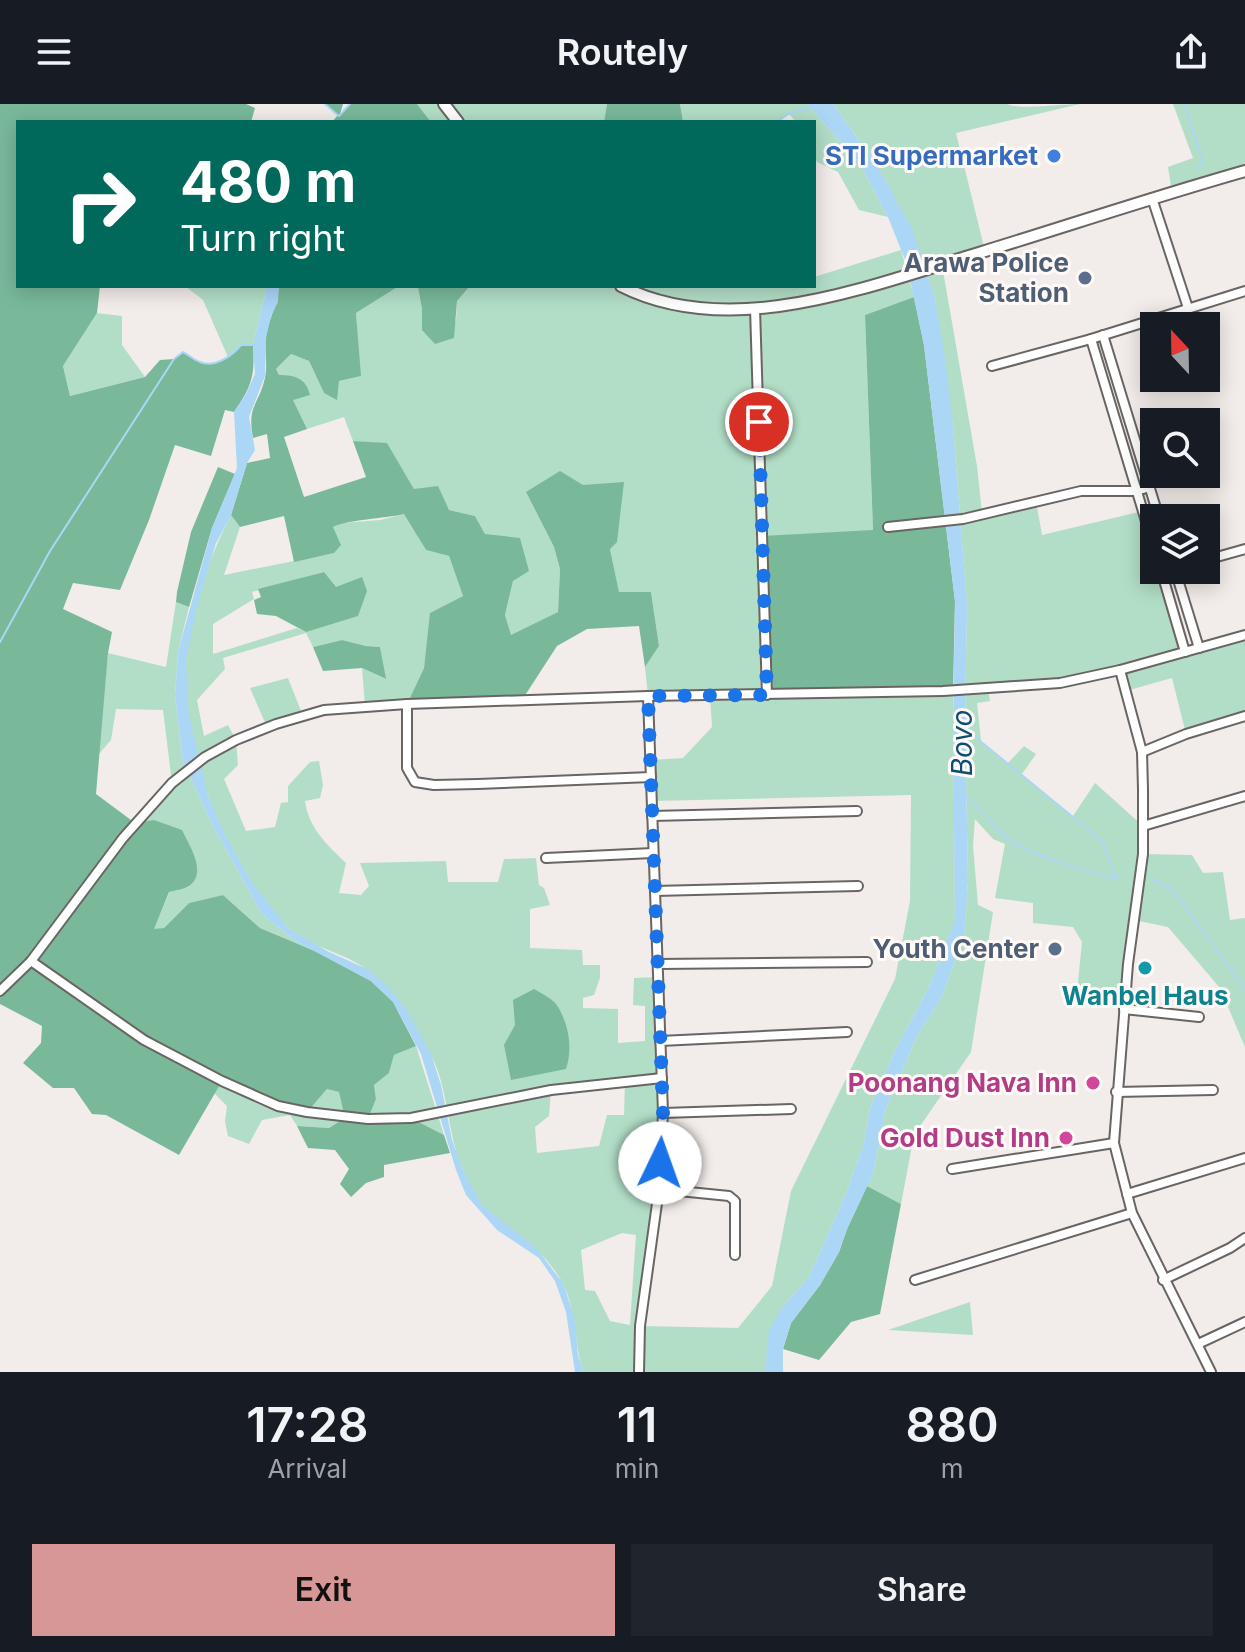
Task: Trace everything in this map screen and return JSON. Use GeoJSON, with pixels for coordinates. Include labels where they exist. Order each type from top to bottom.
{"type":"FeatureCollection","features":[{"type":"Feature","properties":{"kind":"main road"},"geometry":{"type":"LineString","coordinates":[[444,104],[456,120]]}},
{"type":"Feature","properties":{"kind":"main road"},"geometry":{"type":"LineString","coordinates":[[625,288],[645,298],[703,309],[786,305],[895,281],[1245,171]]}},
{"type":"Feature","properties":{"kind":"street"},"geometry":{"type":"LineString","coordinates":[[1152,198],[1188,308]]}},
{"type":"Feature","properties":{"kind":"street"},"geometry":{"type":"LineString","coordinates":[[992,366],[1245,291]]}},
{"type":"Feature","properties":{"kind":"street"},"geometry":{"type":"LineString","coordinates":[[755,308],[767,695]]}},
{"type":"Feature","properties":{"kind":"street"},"geometry":{"type":"LineString","coordinates":[[1103,335],[1140,455]]}},
{"type":"Feature","properties":{"kind":"street"},"geometry":{"type":"LineString","coordinates":[[1091,339],[1140,504]]}},
{"type":"Feature","properties":{"kind":"street"},"geometry":{"type":"LineString","coordinates":[[888,527],[963,519],[1081,491],[1136,491],[1146,488]]}},
{"type":"Feature","properties":{"kind":"street"},"geometry":{"type":"LineString","coordinates":[[1220,556],[1245,549]]}},
{"type":"Feature","properties":{"kind":"street"},"geometry":{"type":"LineString","coordinates":[[1165,584],[1185,652]]}},
{"type":"Feature","properties":{"kind":"street"},"geometry":{"type":"LineString","coordinates":[[1178,584],[1199,648]]}},
{"type":"Feature","properties":{"kind":"street"},"geometry":{"type":"LineString","coordinates":[[0,991],[31,961],[123,838],[183,774],[205,757],[236,740],[324,710],[407,704],[648,696],[943,691],[1060,683],[1120,670],[1245,635]]}},
{"type":"Feature","properties":{"kind":"street"},"geometry":{"type":"LineString","coordinates":[[1120,670],[1142,752],[1143,854],[1124,1009],[1114,1143],[1132,1213],[1211,1372]]}},
{"type":"Feature","properties":{"kind":"street"},"geometry":{"type":"LineString","coordinates":[[639,1372],[640,1326],[659,1189],[663,1113],[648,696]]}},
{"type":"Feature","properties":{"kind":"street"},"geometry":{"type":"LineString","coordinates":[[407,704],[407,768],[415,782],[448,785],[651,777]]}},
{"type":"Feature","properties":{"kind":"street"},"geometry":{"type":"LineString","coordinates":[[1142,752],[1186,734],[1245,716]]}},
{"type":"Feature","properties":{"kind":"street"},"geometry":{"type":"LineString","coordinates":[[1143,826],[1245,796]]}},
{"type":"Feature","properties":{"kind":"street"},"geometry":{"type":"LineString","coordinates":[[652,816],[857,811]]}},
{"type":"Feature","properties":{"kind":"street"},"geometry":{"type":"LineString","coordinates":[[546,858],[653,853]]}},
{"type":"Feature","properties":{"kind":"street"},"geometry":{"type":"LineString","coordinates":[[655,891],[858,886]]}},
{"type":"Feature","properties":{"kind":"street"},"geometry":{"type":"LineString","coordinates":[[31,961],[144,1040],[278,1106],[368,1119],[411,1118],[551,1090],[662,1078]]}},
{"type":"Feature","properties":{"kind":"street"},"geometry":{"type":"LineString","coordinates":[[658,964],[867,962]]}},
{"type":"Feature","properties":{"kind":"street"},"geometry":{"type":"LineString","coordinates":[[1124,1009],[1199,1017]]}},
{"type":"Feature","properties":{"kind":"street"},"geometry":{"type":"LineString","coordinates":[[660,1041],[847,1032]]}},
{"type":"Feature","properties":{"kind":"street"},"geometry":{"type":"LineString","coordinates":[[1116,1092],[1213,1090]]}},
{"type":"Feature","properties":{"kind":"street"},"geometry":{"type":"LineString","coordinates":[[663,1113],[791,1109]]}},
{"type":"Feature","properties":{"kind":"street"},"geometry":{"type":"LineString","coordinates":[[952,1169],[1114,1143]]}},
{"type":"Feature","properties":{"kind":"street"},"geometry":{"type":"LineString","coordinates":[[1127,1194],[1245,1158]]}},
{"type":"Feature","properties":{"kind":"street"},"geometry":{"type":"LineString","coordinates":[[659,1189],[729,1196],[735,1201],[735,1255]]}},
{"type":"Feature","properties":{"kind":"street"},"geometry":{"type":"LineString","coordinates":[[915,1280],[1132,1213]]}},
{"type":"Feature","properties":{"kind":"street"},"geometry":{"type":"LineString","coordinates":[[1163,1280],[1245,1238]]}},
{"type":"Feature","properties":{"kind":"street"},"geometry":{"type":"LineString","coordinates":[[1198,1344],[1245,1322]]}},
{"type":"Feature","properties":{"kind":"green space"},"geometry":{"type":"Polygon","coordinates":[[[0,104],[246,104],[255,108],[252,120],[16,120],[16,288],[100,288],[97,313],[63,366],[70,396],[145,377],[160,360],[174,359],[183,352],[198,361],[211,363],[228,357],[241,345],[253,345],[253,373],[248,388],[234,412],[225,410],[211,456],[175,445],[120,590],[73,583],[63,609],[112,632],[96,794],[135,823],[154,820],[182,830],[192,851],[197,874],[187,887],[169,892],[154,929],[164,928],[189,903],[223,895],[260,928],[317,952],[371,981],[393,1002],[416,1046],[394,1055],[389,1073],[374,1085],[376,1099],[368,1119],[411,1118],[444,1135],[450,1153],[384,1165],[384,1177],[366,1183],[351,1197],[340,1184],[349,1169],[335,1150],[308,1148],[297,1126],[329,1128],[345,1118],[339,1092],[327,1089],[307,1112],[278,1106],[222,1081],[179,1155],[106,1115],[92,1114],[74,1088],[53,1088],[23,1063],[41,1043],[42,1026],[0,1004],[0,104]]]}},
{"type":"Feature","properties":{"kind":"green space"},"geometry":{"type":"Polygon","coordinates":[[[325,104],[343,104],[340,114],[350,104],[417,104],[429,120],[334,120],[338,115],[325,104]]]}},
{"type":"Feature","properties":{"kind":"green space"},"geometry":{"type":"Polygon","coordinates":[[[417,104],[607,104],[604,120],[429,120],[417,104]]]}},
{"type":"Feature","properties":{"kind":"green space"},"geometry":{"type":"Polygon","coordinates":[[[607,104],[680,104],[683,120],[604,120],[607,104]]]}},
{"type":"Feature","properties":{"kind":"green space"},"geometry":{"type":"Polygon","coordinates":[[[680,104],[807,104],[859,162],[888,217],[859,210],[838,172],[817,162],[816,120],[794,120],[789,114],[780,120],[683,120],[680,104]]]}},
{"type":"Feature","properties":{"kind":"green space"},"geometry":{"type":"Polygon","coordinates":[[[833,104],[1007,104],[1031,107],[1080,104],[956,133],[985,251],[942,265],[977,466],[982,513],[1036,501],[1042,535],[1140,512],[1140,584],[1165,584],[1185,652],[1245,635],[1245,716],[1186,734],[1172,678],[1126,691],[1120,670],[1060,683],[988,688],[990,701],[977,703],[981,741],[1008,763],[1024,746],[1036,754],[1022,774],[1073,816],[1095,783],[1143,826],[1143,854],[1192,855],[1203,873],[1223,872],[1230,920],[1245,918],[1245,1047],[1220,988],[1168,927],[1134,920],[1125,996],[1077,992],[1082,942],[1073,927],[1033,923],[1033,903],[995,898],[1005,844],[993,839],[975,819],[973,846],[978,905],[993,912],[971,1052],[914,1135],[901,1204],[867,1186],[873,1174],[886,1108],[917,1036],[941,998],[964,937],[968,881],[965,722],[967,605],[953,427],[935,299],[912,231],[878,167],[833,104]]]}},
{"type":"Feature","properties":{"kind":"green space"},"geometry":{"type":"Polygon","coordinates":[[[1173,104],[1245,104],[1245,171],[1172,192],[1168,167],[1193,158],[1173,104]]]}},
{"type":"Feature","properties":{"kind":"green space"},"geometry":{"type":"Polygon","coordinates":[[[901,250],[914,297],[865,315],[873,531],[953,691],[955,921],[930,985],[896,1049],[870,1108],[864,1142],[846,1194],[809,1277],[780,1310],[765,1372],[583,1372],[571,1305],[557,1274],[535,1249],[481,1205],[472,1189],[458,1158],[440,1078],[428,1051],[369,971],[295,933],[264,901],[243,871],[226,838],[199,766],[190,729],[186,660],[196,605],[231,515],[240,527],[224,575],[334,553],[333,527],[405,514],[426,550],[449,556],[463,596],[431,613],[424,668],[407,704],[365,707],[362,668],[385,679],[380,647],[342,640],[313,647],[306,633],[223,658],[225,669],[197,700],[204,736],[228,725],[236,740],[238,765],[224,779],[246,831],[275,827],[281,803],[288,802],[288,786],[310,762],[319,761],[323,785],[320,798],[305,801],[314,827],[346,863],[339,893],[361,895],[369,886],[360,863],[446,861],[448,882],[498,882],[504,859],[536,858],[539,885],[544,888],[550,905],[530,909],[530,948],[582,950],[583,965],[600,965],[600,978],[594,995],[583,998],[583,1008],[618,1009],[618,1043],[645,1041],[645,1006],[633,1005],[634,978],[658,977],[663,1113],[641,1326],[738,1328],[772,1286],[791,1191],[895,979],[910,901],[911,795],[652,801],[651,760],[683,758],[712,727],[710,695],[648,696],[645,667],[659,646],[651,592],[619,593],[610,549],[526,492],[554,547],[560,569],[558,612],[511,636],[505,615],[513,581],[529,570],[485,534],[475,516],[449,510],[414,489],[387,444],[353,441],[344,417],[307,429],[276,369],[291,354],[309,361],[324,393],[339,381],[360,376],[356,313],[396,288],[418,288],[422,330],[456,321],[457,301],[468,288],[816,288],[816,276],[901,250]],[[323,572],[252,592],[254,599],[213,624],[213,654],[297,628],[306,632],[335,587],[323,572]],[[625,1082],[551,1090],[549,1116],[535,1127],[537,1153],[599,1146],[607,1115],[624,1115],[625,1082]],[[622,1233],[581,1250],[585,1290],[595,1291],[610,1321],[630,1325],[636,1235],[622,1233]]]}},
{"type":"Feature","properties":{"kind":"green space"},"geometry":{"type":"Polygon","coordinates":[[[188,288],[267,288],[253,345],[241,345],[228,357],[203,300],[188,288]]]}},
{"type":"Feature","properties":{"kind":"green space"},"geometry":{"type":"Polygon","coordinates":[[[279,288],[396,288],[356,313],[361,376],[339,381],[337,400],[324,393],[309,361],[291,354],[276,369],[279,375],[303,381],[310,395],[293,400],[307,429],[284,437],[304,497],[366,477],[353,441],[387,443],[414,489],[438,486],[449,510],[475,516],[485,534],[520,538],[529,571],[513,581],[505,615],[511,635],[558,612],[560,569],[554,547],[526,492],[560,471],[583,485],[624,482],[617,542],[610,549],[619,592],[651,592],[659,646],[645,667],[639,626],[587,629],[557,646],[522,700],[407,704],[424,668],[430,613],[463,596],[449,556],[426,550],[404,514],[333,527],[341,545],[334,553],[294,562],[284,516],[240,527],[231,515],[247,463],[270,458],[267,434],[253,438],[251,419],[265,378],[266,334],[279,288]]]}},
{"type":"Feature","properties":{"kind":"green space"},"geometry":{"type":"Polygon","coordinates":[[[418,288],[468,288],[457,301],[454,338],[435,344],[422,330],[418,288]]]}},
{"type":"Feature","properties":{"kind":"green space"},"geometry":{"type":"Polygon","coordinates":[[[914,297],[924,345],[955,601],[953,691],[767,695],[762,536],[873,530],[865,315],[914,297]]]}},
{"type":"Feature","properties":{"kind":"green space"},"geometry":{"type":"Polygon","coordinates":[[[97,313],[122,316],[122,345],[145,377],[70,396],[63,366],[97,313]]]}},
{"type":"Feature","properties":{"kind":"green space"},"geometry":{"type":"Polygon","coordinates":[[[218,467],[235,474],[212,528],[189,607],[176,602],[177,592],[191,532],[218,467]]]}},
{"type":"Feature","properties":{"kind":"green space"},"geometry":{"type":"Polygon","coordinates":[[[324,572],[336,587],[362,577],[367,591],[358,616],[306,632],[276,616],[257,614],[254,600],[261,597],[258,589],[324,572]]]}},
{"type":"Feature","properties":{"kind":"green space"},"geometry":{"type":"Polygon","coordinates":[[[176,602],[189,607],[178,652],[175,695],[183,762],[213,826],[262,914],[297,942],[317,952],[260,928],[223,895],[189,903],[164,928],[153,930],[170,891],[189,887],[136,824],[172,783],[163,710],[116,709],[111,740],[98,755],[108,653],[166,667],[176,602]]]}},
{"type":"Feature","properties":{"kind":"green space"},"geometry":{"type":"Polygon","coordinates":[[[342,640],[380,647],[386,679],[362,668],[323,671],[313,647],[342,640]]]}},
{"type":"Feature","properties":{"kind":"green space"},"geometry":{"type":"Polygon","coordinates":[[[288,678],[303,716],[267,727],[250,688],[288,678]]]}},
{"type":"Feature","properties":{"kind":"green space"},"geometry":{"type":"Polygon","coordinates":[[[534,989],[556,1004],[564,1019],[569,1053],[566,1069],[511,1080],[504,1045],[515,1025],[513,1000],[534,989]]]}},
{"type":"Feature","properties":{"kind":"green space"},"geometry":{"type":"Polygon","coordinates":[[[416,1046],[444,1135],[411,1118],[368,1119],[376,1099],[374,1085],[389,1073],[394,1055],[416,1046]]]}},
{"type":"Feature","properties":{"kind":"green space"},"geometry":{"type":"Polygon","coordinates":[[[222,1081],[306,1112],[327,1089],[340,1092],[346,1118],[329,1128],[297,1126],[290,1115],[262,1120],[249,1144],[228,1136],[225,1122],[227,1106],[214,1093],[222,1081]]]}},
{"type":"Feature","properties":{"kind":"green space"},"geometry":{"type":"Polygon","coordinates":[[[867,1186],[901,1204],[880,1314],[851,1322],[819,1360],[783,1349],[791,1323],[820,1285],[839,1252],[867,1186]]]}},
{"type":"Feature","properties":{"kind":"green space"},"geometry":{"type":"Polygon","coordinates":[[[970,1302],[973,1335],[888,1330],[970,1302]]]}},
{"type":"Feature","properties":{"kind":"water","name":"Bovo"},"geometry":{"type":"Polygon","coordinates":[[[807,104],[833,104],[878,167],[913,231],[935,299],[953,427],[967,605],[965,722],[968,881],[964,937],[941,998],[917,1036],[886,1108],[873,1174],[839,1252],[820,1285],[791,1323],[783,1349],[783,1372],[765,1372],[769,1331],[780,1310],[809,1277],[846,1194],[864,1142],[870,1108],[896,1049],[930,985],[955,920],[955,601],[924,345],[906,262],[888,217],[859,162],[807,104]]]}},
{"type":"Feature","properties":{"kind":"water"},"geometry":{"type":"Polygon","coordinates":[[[267,288],[279,288],[278,302],[266,338],[265,376],[249,417],[255,450],[247,463],[231,515],[216,543],[198,602],[186,659],[188,710],[208,796],[224,833],[251,881],[288,928],[327,951],[367,969],[405,1007],[431,1054],[452,1140],[481,1204],[536,1248],[563,1283],[574,1316],[583,1372],[575,1372],[566,1312],[555,1281],[539,1258],[497,1230],[466,1195],[421,1054],[393,1002],[371,981],[297,942],[262,914],[213,826],[183,762],[175,695],[178,652],[212,528],[237,468],[234,412],[255,374],[253,345],[267,288]]]}},
{"type":"Feature","properties":{"kind":"waterway"},"geometry":{"type":"LineString","coordinates":[[325,104],[339,116],[350,104]]}},
{"type":"Feature","properties":{"kind":"waterway"},"geometry":{"type":"LineString","coordinates":[[1184,104],[1203,161],[1198,168]]}},
{"type":"Feature","properties":{"kind":"waterway"},"geometry":{"type":"LineString","coordinates":[[780,120],[790,113],[809,108]]}},
{"type":"Feature","properties":{"kind":"waterway"},"geometry":{"type":"LineString","coordinates":[[0,642],[50,551],[174,359],[183,352],[198,361],[217,362],[241,345],[253,345]]}},
{"type":"Feature","properties":{"kind":"waterway","name":"Bovo"},"geometry":{"type":"LineString","coordinates":[[963,727],[1102,841],[1116,877]]}},
{"type":"Feature","properties":{"kind":"waterway"},"geometry":{"type":"LineString","coordinates":[[966,797],[1006,837],[1028,850],[1094,873],[1120,878]]}},
{"type":"Feature","properties":{"kind":"waterway"},"geometry":{"type":"LineString","coordinates":[[1150,878],[1173,890],[1245,989]]}},
{"type":"Feature","properties":{"kind":"place","name":"STI Supermarket"},"geometry":{"type":"Point","coordinates":[1054,156]}},
{"type":"Feature","properties":{"kind":"place","name":"Arawa Police Station"},"geometry":{"type":"Point","coordinates":[1085,278]}},
{"type":"Feature","properties":{"kind":"place","name":"Youth Center"},"geometry":{"type":"Point","coordinates":[1055,949]}},
{"type":"Feature","properties":{"kind":"place","name":"Wanbel Haus"},"geometry":{"type":"Point","coordinates":[1145,968]}},
{"type":"Feature","properties":{"kind":"place","name":"Poonang Nava Inn"},"geometry":{"type":"Point","coordinates":[1093,1083]}},
{"type":"Feature","properties":{"kind":"place","name":"Gold Dust Inn"},"geometry":{"type":"Point","coordinates":[1066,1138]}},
{"type":"Feature","properties":{"kind":"route"},"geometry":{"type":"LineString","coordinates":[[660,1163],[663,1113],[648,696],[767,695],[759,422]]}}]}
